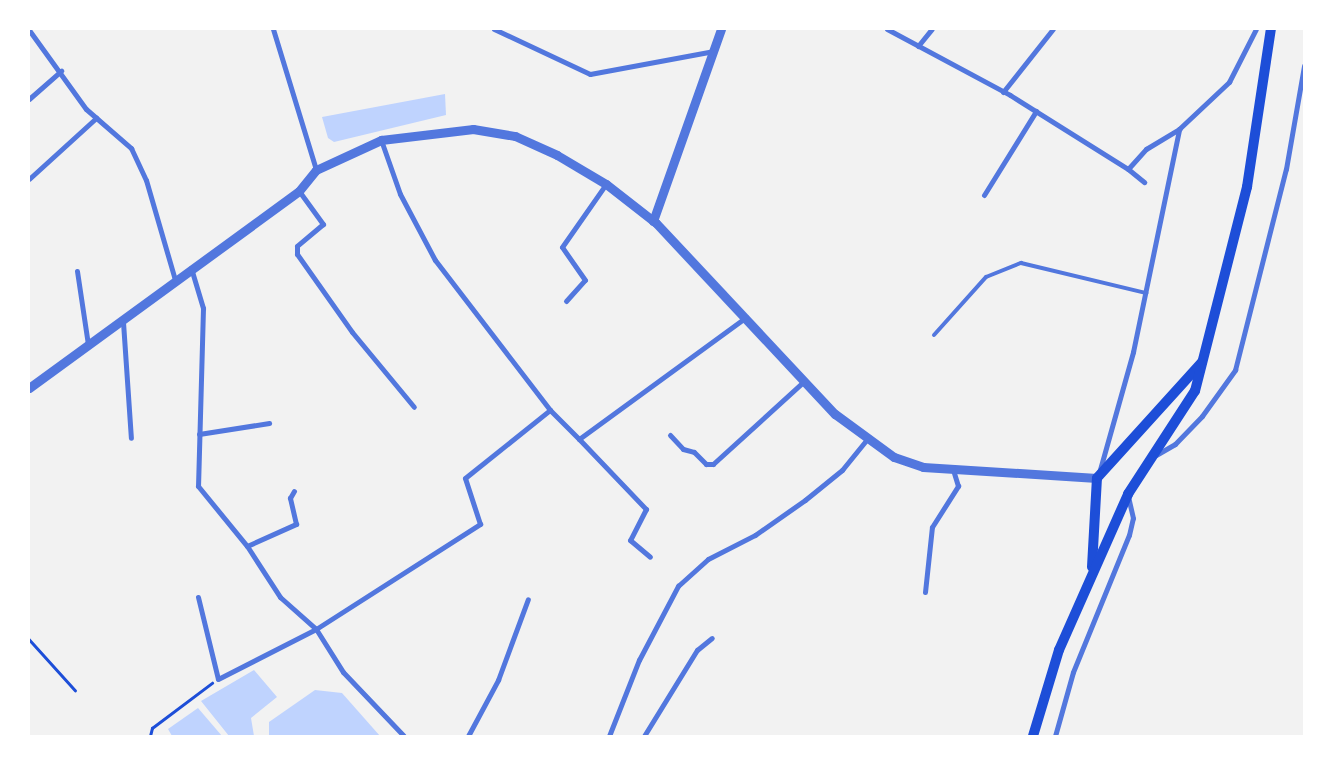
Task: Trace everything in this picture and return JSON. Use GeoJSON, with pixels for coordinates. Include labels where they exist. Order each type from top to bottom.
{"type":"FeatureCollection","features":[{"type":"Feature","properties":{"kind":"main road"},"geometry":{"type":"LineString","coordinates":[[1033,736],[1059,650],[1128,494],[1195,391],[1205,359],[1247,187],[1271,29]]}},
{"type":"Feature","properties":{"kind":"main road"},"geometry":{"type":"LineString","coordinates":[[1092,573],[1097,478],[1205,359]]}},
{"type":"Feature","properties":{"kind":"street"},"geometry":{"type":"LineString","coordinates":[[273,29],[316,170]]}},
{"type":"Feature","properties":{"kind":"street"},"geometry":{"type":"LineString","coordinates":[[494,29],[590,74],[714,51]]}},
{"type":"Feature","properties":{"kind":"street"},"geometry":{"type":"LineString","coordinates":[[653,221],[721,29]]}},
{"type":"Feature","properties":{"kind":"street"},"geometry":{"type":"LineString","coordinates":[[887,29],[1036,111],[1128,169],[1144,182]]}},
{"type":"Feature","properties":{"kind":"street"},"geometry":{"type":"LineString","coordinates":[[918,46],[932,29]]}},
{"type":"Feature","properties":{"kind":"street"},"geometry":{"type":"LineString","coordinates":[[1004,92],[1053,29]]}},
{"type":"Feature","properties":{"kind":"street"},"geometry":{"type":"LineString","coordinates":[[1128,169],[1146,149],[1179,129],[1229,82],[1256,29]]}},
{"type":"Feature","properties":{"kind":"street"},"geometry":{"type":"LineString","coordinates":[[29,30],[96,118],[123,140],[136,158],[175,280]]}},
{"type":"Feature","properties":{"kind":"street"},"geometry":{"type":"LineString","coordinates":[[1149,460],[1175,444],[1224,389],[1235,370],[1286,169],[1304,66]]}},
{"type":"Feature","properties":{"kind":"street"},"geometry":{"type":"LineString","coordinates":[[29,99],[61,70]]}},
{"type":"Feature","properties":{"kind":"street"},"geometry":{"type":"LineString","coordinates":[[984,195],[1036,111]]}},
{"type":"Feature","properties":{"kind":"street"},"geometry":{"type":"LineString","coordinates":[[29,179],[96,118]]}},
{"type":"Feature","properties":{"kind":"street"},"geometry":{"type":"LineString","coordinates":[[29,388],[88,344],[123,322],[191,268],[299,191],[316,170],[381,140],[473,129],[515,136],[606,184],[653,221],[746,316],[803,382],[866,440],[923,467],[1097,478],[1146,293],[1179,129]]}},
{"type":"Feature","properties":{"kind":"street"},"geometry":{"type":"LineString","coordinates":[[381,140],[400,194],[435,260],[550,410],[646,509],[630,540],[650,557]]}},
{"type":"Feature","properties":{"kind":"street"},"geometry":{"type":"LineString","coordinates":[[566,301],[585,280],[562,246],[606,184]]}},
{"type":"Feature","properties":{"kind":"street"},"geometry":{"type":"LineString","coordinates":[[299,191],[323,224],[297,246],[297,254],[352,332],[414,407]]}},
{"type":"Feature","properties":{"kind":"street"},"geometry":{"type":"LineString","coordinates":[[191,268],[203,308],[198,486],[247,546],[280,598],[316,629],[344,672],[404,736]]}},
{"type":"Feature","properties":{"kind":"street"},"geometry":{"type":"LineString","coordinates":[[77,271],[88,344]]}},
{"type":"Feature","properties":{"kind":"street"},"geometry":{"type":"LineString","coordinates":[[578,439],[746,316]]}},
{"type":"Feature","properties":{"kind":"street"},"geometry":{"type":"LineString","coordinates":[[123,322],[131,438]]}},
{"type":"Feature","properties":{"kind":"street"},"geometry":{"type":"LineString","coordinates":[[670,435],[683,449],[712,464],[803,382]]}},
{"type":"Feature","properties":{"kind":"street"},"geometry":{"type":"LineString","coordinates":[[198,597],[218,679],[316,629],[480,524],[465,478],[550,410]]}},
{"type":"Feature","properties":{"kind":"street"},"geometry":{"type":"LineString","coordinates":[[199,434],[270,423]]}},
{"type":"Feature","properties":{"kind":"street"},"geometry":{"type":"LineString","coordinates":[[609,736],[631,676],[678,586],[708,558],[741,544],[805,500],[842,470],[866,440]]}},
{"type":"Feature","properties":{"kind":"street"},"geometry":{"type":"LineString","coordinates":[[925,592],[930,533],[958,486],[953,470]]}},
{"type":"Feature","properties":{"kind":"street"},"geometry":{"type":"LineString","coordinates":[[247,546],[296,524],[290,498],[294,491]]}},
{"type":"Feature","properties":{"kind":"street"},"geometry":{"type":"LineString","coordinates":[[1055,736],[1070,680],[1129,535],[1133,518],[1128,494]]}},
{"type":"Feature","properties":{"kind":"street"},"geometry":{"type":"LineString","coordinates":[[468,736],[498,680],[528,599]]}},
{"type":"Feature","properties":{"kind":"street"},"geometry":{"type":"LineString","coordinates":[[644,736],[698,650],[712,638]]}},
{"type":"Feature","properties":{"kind":"lane"},"geometry":{"type":"LineString","coordinates":[[934,335],[986,276],[1021,263],[1146,293]]}},
{"type":"Feature","properties":{"kind":"path"},"geometry":{"type":"LineString","coordinates":[[29,639],[75,690]]}},
{"type":"Feature","properties":{"kind":"path"},"geometry":{"type":"LineString","coordinates":[[150,736],[152,728],[218,679]]}},
{"type":"Feature","properties":{"kind":"water"},"geometry":{"type":"Polygon","coordinates":[[[445,94],[446,115],[334,142],[328,138],[322,117],[445,94]]]}},
{"type":"Feature","properties":{"kind":"water"},"geometry":{"type":"Polygon","coordinates":[[[254,670],[277,697],[251,718],[254,736],[229,736],[201,701],[254,670]]]}},
{"type":"Feature","properties":{"kind":"water"},"geometry":{"type":"Polygon","coordinates":[[[315,690],[342,693],[380,736],[269,736],[269,722],[315,690]]]}},
{"type":"Feature","properties":{"kind":"water"},"geometry":{"type":"Polygon","coordinates":[[[198,708],[222,736],[172,736],[168,729],[198,708]]]}}]}
